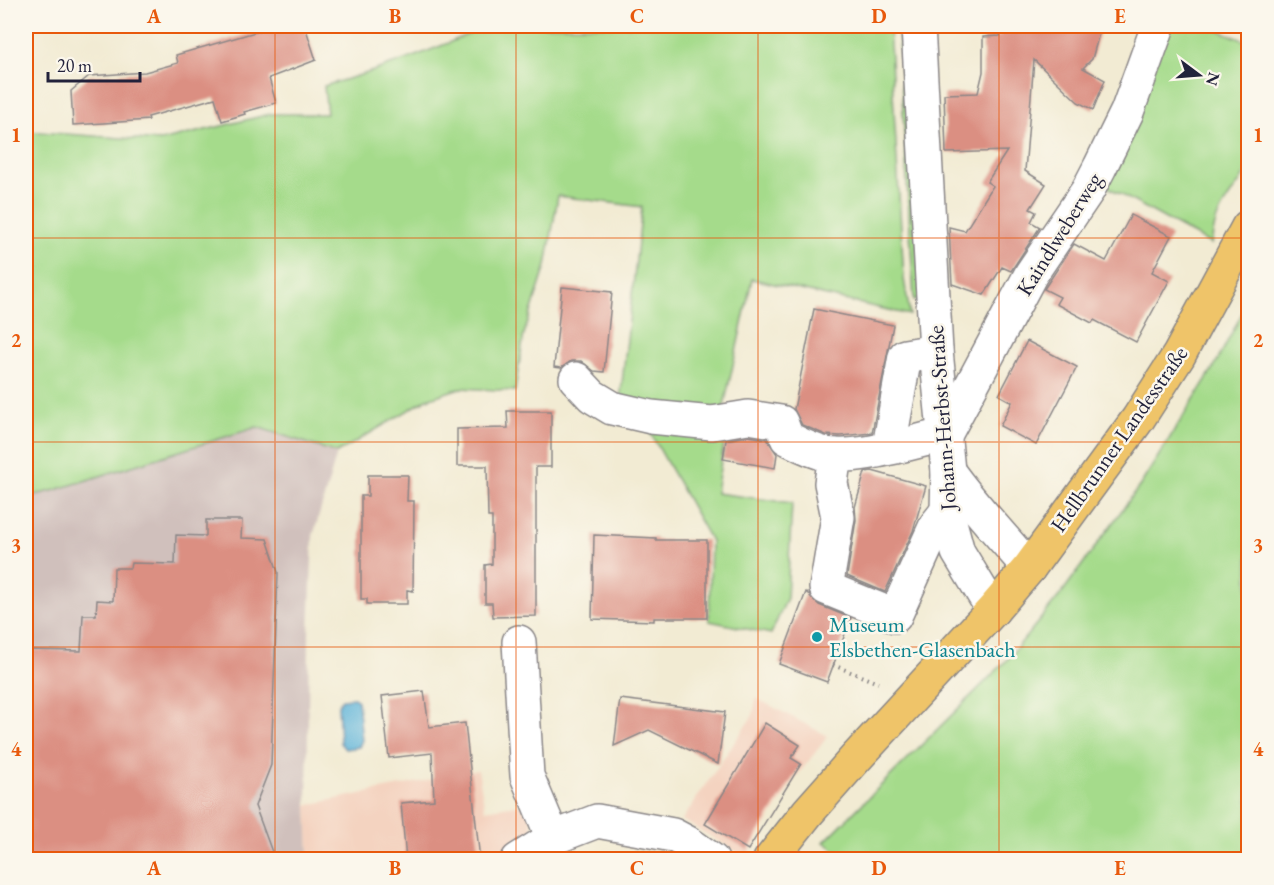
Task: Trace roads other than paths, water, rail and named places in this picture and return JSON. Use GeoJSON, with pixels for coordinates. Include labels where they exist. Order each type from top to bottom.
{"type":"FeatureCollection","features":[{"type":"Feature","properties":{"kind":"main road","name":"Hellbrunner Landesstraße"},"geometry":{"type":"LineString","coordinates":[[993,610],[1029,568],[1150,401],[1179,355],[1248,227]]}},
{"type":"Feature","properties":{"kind":"main road"},"geometry":{"type":"LineString","coordinates":[[770,860],[808,812],[855,759],[993,610]]}},
{"type":"Feature","properties":{"kind":"street","name":"Johann-Herbst-Straße"},"geometry":{"type":"LineString","coordinates":[[918,26],[936,351],[948,471],[947,511],[958,552],[993,610]]}},
{"type":"Feature","properties":{"kind":"street","name":"Kaindlweberweg"},"geometry":{"type":"LineString","coordinates":[[945,435],[1031,274],[1092,183],[1127,112],[1158,26]]}},
{"type":"Feature","properties":{"kind":"street"},"geometry":{"type":"LineString","coordinates":[[889,447],[905,356],[936,351]]}},
{"type":"Feature","properties":{"kind":"street"},"geometry":{"type":"LineString","coordinates":[[576,380],[592,396],[612,408],[651,417],[712,423],[747,417],[781,422],[787,438],[806,447],[846,456],[945,435]]}},
{"type":"Feature","properties":{"kind":"street"},"geometry":{"type":"LineString","coordinates":[[835,454],[831,483],[838,517],[826,588],[895,615],[936,525],[947,511]]}},
{"type":"Feature","properties":{"kind":"street"},"geometry":{"type":"LineString","coordinates":[[948,471],[970,501],[1029,568]]}},
{"type":"Feature","properties":{"kind":"street"},"geometry":{"type":"LineString","coordinates":[[519,642],[527,776],[554,838]]}},
{"type":"Feature","properties":{"kind":"street"},"geometry":{"type":"LineString","coordinates":[[518,860],[554,838],[597,821],[673,835],[712,860]]}},
{"type":"Feature","properties":{"kind":"water"},"geometry":{"type":"Polygon","coordinates":[[[354,698],[358,701],[362,740],[359,747],[345,749],[340,743],[338,705],[342,699],[354,698]]]}},
{"type":"Feature","properties":{"kind":"place","name":"Museum Elsbethen-Glasenbach"},"geometry":{"type":"Point","coordinates":[817,637]}}]}
